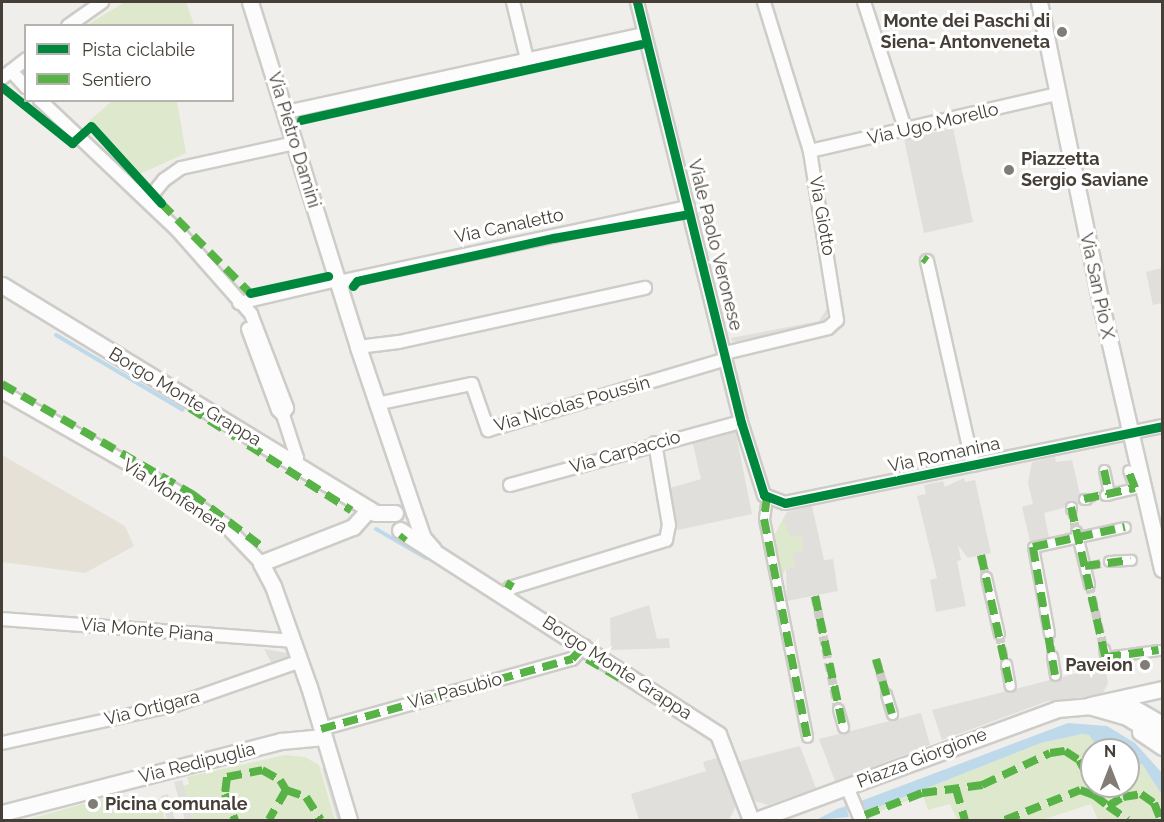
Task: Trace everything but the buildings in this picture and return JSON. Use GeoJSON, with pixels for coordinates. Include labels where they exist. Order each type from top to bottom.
{"type":"FeatureCollection","features":[{"type":"Feature","properties":{"kind":"street"},"geometry":{"type":"LineString","coordinates":[[71,24],[102,2]]}},
{"type":"Feature","properties":{"kind":"street","name":"Via Pietro Damini"},"geometry":{"type":"LineString","coordinates":[[250,2],[402,485],[416,516]]}},
{"type":"Feature","properties":{"kind":"street"},"geometry":{"type":"LineString","coordinates":[[513,2],[527,59]]}},
{"type":"Feature","properties":{"kind":"street","name":"Viale Paolo Veronese"},"geometry":{"type":"LineString","coordinates":[[638,2],[741,422],[766,496]]}},
{"type":"Feature","properties":{"kind":"street","name":"Via Giotto"},"geometry":{"type":"LineString","coordinates":[[726,356],[828,328],[837,320],[810,151],[764,2]]}},
{"type":"Feature","properties":{"kind":"street"},"geometry":{"type":"LineString","coordinates":[[864,2],[906,131]]}},
{"type":"Feature","properties":{"kind":"street","name":"Via San Pio X"},"geometry":{"type":"LineString","coordinates":[[1039,2],[1056,94],[1162,569]]}},
{"type":"Feature","properties":{"kind":"street"},"geometry":{"type":"LineString","coordinates":[[286,112],[645,33]]}},
{"type":"Feature","properties":{"kind":"street"},"geometry":{"type":"LineString","coordinates":[[24,60],[6,74],[24,86]]}},
{"type":"Feature","properties":{"kind":"street","name":"Via Ugo Morello"},"geometry":{"type":"LineString","coordinates":[[810,151],[906,131],[1056,94]]}},
{"type":"Feature","properties":{"kind":"street"},"geometry":{"type":"LineString","coordinates":[[42,102],[147,201],[242,306],[268,384],[283,415],[297,458],[294,463]]}},
{"type":"Feature","properties":{"kind":"street"},"geometry":{"type":"LineString","coordinates":[[147,201],[164,180],[181,168],[295,143]]}},
{"type":"Feature","properties":{"kind":"street","name":"Via Canaletto"},"geometry":{"type":"LineString","coordinates":[[242,306],[338,281],[688,207]]}},
{"type":"Feature","properties":{"kind":"street","name":"Via Romanina"},"geometry":{"type":"LineString","coordinates":[[927,261],[973,465]]}},
{"type":"Feature","properties":{"kind":"street","name":"Borgo Monte Grappa"},"geometry":{"type":"LineString","coordinates":[[2,285],[438,552],[718,734],[751,820]]}},
{"type":"Feature","properties":{"kind":"street"},"geometry":{"type":"LineString","coordinates":[[358,347],[399,342],[645,288]]}},
{"type":"Feature","properties":{"kind":"street","name":"Via Nicolas Poussin"},"geometry":{"type":"LineString","coordinates":[[376,404],[472,384],[488,430],[726,356]]}},
{"type":"Feature","properties":{"kind":"street","name":"Via Monfenera"},"geometry":{"type":"LineString","coordinates":[[2,392],[192,502],[224,524],[261,563],[292,641],[349,820]]}},
{"type":"Feature","properties":{"kind":"street","name":"Via Carpaccio"},"geometry":{"type":"LineString","coordinates":[[510,485],[655,443],[741,422]]}},
{"type":"Feature","properties":{"kind":"street","name":"Via Romanina"},"geometry":{"type":"LineString","coordinates":[[766,496],[785,502],[1162,426]]}},
{"type":"Feature","properties":{"kind":"street"},"geometry":{"type":"LineString","coordinates":[[506,596],[510,588],[666,540],[669,525],[655,443]]}},
{"type":"Feature","properties":{"kind":"street"},"geometry":{"type":"LineString","coordinates":[[1104,470],[1107,494],[1135,488],[1128,470]]}},
{"type":"Feature","properties":{"kind":"street"},"geometry":{"type":"LineString","coordinates":[[402,485],[393,522],[399,530],[411,529],[416,516]]}},
{"type":"Feature","properties":{"kind":"street"},"geometry":{"type":"LineString","coordinates":[[766,496],[764,519],[807,737]]}},
{"type":"Feature","properties":{"kind":"street","name":"Borgo Monte Grappa"},"geometry":{"type":"LineString","coordinates":[[369,509],[395,512],[406,508],[416,516],[425,540],[438,552]]}},
{"type":"Feature","properties":{"kind":"street"},"geometry":{"type":"LineString","coordinates":[[261,563],[353,527],[364,519],[369,509]]}},
{"type":"Feature","properties":{"kind":"street"},"geometry":{"type":"LineString","coordinates":[[1049,633],[1034,547],[1077,535],[1125,527]]}},
{"type":"Feature","properties":{"kind":"street"},"geometry":{"type":"LineString","coordinates":[[1077,535],[1089,565],[1089,584]]}},
{"type":"Feature","properties":{"kind":"street"},"geometry":{"type":"LineString","coordinates":[[1109,561],[1131,560]]}},
{"type":"Feature","properties":{"kind":"street"},"geometry":{"type":"LineString","coordinates":[[986,577],[999,634]]}},
{"type":"Feature","properties":{"kind":"street","name":"Via Monte Piana"},"geometry":{"type":"LineString","coordinates":[[2,619],[292,641]]}},
{"type":"Feature","properties":{"kind":"street","name":"Via Pasubio"},"geometry":{"type":"LineString","coordinates":[[322,733],[572,659],[584,646]]}},
{"type":"Feature","properties":{"kind":"street"},"geometry":{"type":"LineString","coordinates":[[1106,657],[1159,650]]}},
{"type":"Feature","properties":{"kind":"street"},"geometry":{"type":"LineString","coordinates":[[1052,656],[1055,675]]}},
{"type":"Feature","properties":{"kind":"street","name":"Via Ortigara"},"geometry":{"type":"LineString","coordinates":[[2,743],[175,705],[298,662]]}},
{"type":"Feature","properties":{"kind":"street"},"geometry":{"type":"LineString","coordinates":[[1005,664],[1010,686]]}},
{"type":"Feature","properties":{"kind":"street","name":"Piazza Giorgione"},"geometry":{"type":"LineString","coordinates":[[756,820],[1038,715],[1089,706],[1107,706],[1153,694],[1162,689]]}},
{"type":"Feature","properties":{"kind":"street"},"geometry":{"type":"LineString","coordinates":[[886,694],[892,714]]}},
{"type":"Feature","properties":{"kind":"street"},"geometry":{"type":"LineString","coordinates":[[1107,706],[1162,728]]}},
{"type":"Feature","properties":{"kind":"street"},"geometry":{"type":"LineString","coordinates":[[838,709],[843,728]]}},
{"type":"Feature","properties":{"kind":"street","name":"Via Redipuglia"},"geometry":{"type":"LineString","coordinates":[[2,813],[281,741],[322,733]]}},
{"type":"Feature","properties":{"kind":"street"},"geometry":{"type":"LineString","coordinates":[[847,787],[860,819]]}},
{"type":"Feature","properties":{"kind":"shaded area"},"geometry":{"type":"Polygon","coordinates":[[[953,128],[973,222],[924,233],[904,139],[953,128]]]}},
{"type":"Feature","properties":{"kind":"shaded area"},"geometry":{"type":"Polygon","coordinates":[[[1162,268],[1162,303],[1153,305],[1146,272],[1162,268]]]}},
{"type":"Feature","properties":{"kind":"shaded area"},"geometry":{"type":"Polygon","coordinates":[[[830,304],[833,307],[819,326],[732,342],[731,338],[819,321],[830,304]]]}},
{"type":"Feature","properties":{"kind":"shaded area"},"geometry":{"type":"Polygon","coordinates":[[[735,429],[752,514],[678,530],[670,488],[701,479],[692,441],[735,429]]]}},
{"type":"Feature","properties":{"kind":"shaded area"},"geometry":{"type":"Polygon","coordinates":[[[2,455],[125,526],[134,546],[85,573],[2,562],[2,455]]]}},
{"type":"Feature","properties":{"kind":"shaded area"},"geometry":{"type":"Polygon","coordinates":[[[1055,457],[1056,462],[1072,460],[1082,503],[1044,513],[1049,537],[1030,541],[1022,507],[1033,504],[1028,483],[1032,462],[1055,457]]]}},
{"type":"Feature","properties":{"kind":"shaded area"},"geometry":{"type":"Polygon","coordinates":[[[964,478],[965,482],[975,480],[991,553],[968,558],[958,545],[961,560],[957,561],[966,606],[936,612],[930,580],[937,578],[917,496],[926,494],[924,485],[943,481],[945,487],[964,478]]]}},
{"type":"Feature","properties":{"kind":"shaded area"},"geometry":{"type":"Polygon","coordinates":[[[812,506],[824,560],[833,559],[838,591],[787,601],[786,569],[795,567],[793,553],[803,551],[801,535],[790,536],[783,519],[787,512],[812,506]]]}},
{"type":"Feature","properties":{"kind":"shaded area"},"geometry":{"type":"Polygon","coordinates":[[[649,605],[657,639],[669,638],[670,648],[611,650],[610,618],[649,605]]]}},
{"type":"Feature","properties":{"kind":"shaded area"},"geometry":{"type":"Polygon","coordinates":[[[264,649],[287,653],[289,657],[272,664],[264,649]]]}},
{"type":"Feature","properties":{"kind":"shaded area"},"geometry":{"type":"Polygon","coordinates":[[[1105,666],[1108,683],[1102,695],[1048,701],[942,740],[932,710],[1105,666]]]}},
{"type":"Feature","properties":{"kind":"shaded area"},"geometry":{"type":"Polygon","coordinates":[[[921,713],[930,745],[835,781],[819,739],[921,713]]]}},
{"type":"Feature","properties":{"kind":"shaded area"},"geometry":{"type":"Polygon","coordinates":[[[800,746],[816,788],[768,805],[755,801],[737,762],[800,746]]]}},
{"type":"Feature","properties":{"kind":"shaded area"},"geometry":{"type":"Polygon","coordinates":[[[720,757],[737,804],[729,820],[639,820],[631,794],[706,771],[703,762],[720,757]]]}},
{"type":"Feature","properties":{"kind":"shaded area"},"geometry":{"type":"Polygon","coordinates":[[[326,766],[342,820],[337,820],[322,768],[326,766]]]}},
{"type":"Feature","properties":{"kind":"shaded area"},"geometry":{"type":"Polygon","coordinates":[[[182,780],[193,820],[185,820],[174,782],[182,780]]]}},
{"type":"Feature","properties":{"kind":"shaded area"},"geometry":{"type":"Polygon","coordinates":[[[168,794],[175,820],[167,820],[161,796],[168,794]]]}},
{"type":"Feature","properties":{"kind":"green space"},"geometry":{"type":"Polygon","coordinates":[[[125,2],[186,2],[194,24],[89,24],[125,2]]]}},
{"type":"Feature","properties":{"kind":"green space"},"geometry":{"type":"Polygon","coordinates":[[[111,102],[177,102],[186,153],[140,174],[89,121],[111,102]]]}},
{"type":"Feature","properties":{"kind":"green space"},"geometry":{"type":"Polygon","coordinates":[[[783,519],[801,535],[803,551],[795,567],[786,569],[781,579],[774,536],[783,519]]]}},
{"type":"Feature","properties":{"kind":"green space"},"geometry":{"type":"Polygon","coordinates":[[[1082,734],[1089,735],[1091,738],[1080,738],[1080,798],[1140,798],[1140,764],[1142,764],[1162,795],[1162,820],[1098,820],[1091,804],[1042,820],[957,820],[950,804],[928,810],[923,795],[867,816],[866,812],[1041,743],[1082,734]]]}},
{"type":"Feature","properties":{"kind":"green space"},"geometry":{"type":"Polygon","coordinates":[[[285,755],[305,757],[319,765],[335,820],[193,820],[184,786],[189,784],[187,777],[285,755]]]}},
{"type":"Feature","properties":{"kind":"green space","name":"Picina comunale"},"geometry":{"type":"Polygon","coordinates":[[[108,797],[113,811],[160,799],[165,820],[26,820],[108,797]]]}},
{"type":"Feature","properties":{"kind":"water"},"geometry":{"type":"Polygon","coordinates":[[[1068,723],[1107,726],[1127,738],[1091,738],[1089,735],[1082,734],[1041,743],[866,812],[861,801],[1068,723]]]}},
{"type":"Feature","properties":{"kind":"water"},"geometry":{"type":"Polygon","coordinates":[[[1140,749],[1162,773],[1162,795],[1140,764],[1140,749]]]}},
{"type":"Feature","properties":{"kind":"water"},"geometry":{"type":"Polygon","coordinates":[[[846,806],[849,817],[816,820],[837,809],[846,806]]]}},
{"type":"Feature","properties":{"kind":"waterway"},"geometry":{"type":"LineString","coordinates":[[56,335],[183,410]]}},
{"type":"Feature","properties":{"kind":"waterway"},"geometry":{"type":"LineString","coordinates":[[376,529],[426,558]]}},
{"type":"Feature","properties":{"kind":"tunnel"},"geometry":{"type":"LineString","coordinates":[[1086,499],[1105,495]]}},
{"type":"Feature","properties":{"kind":"tunnel"},"geometry":{"type":"LineString","coordinates":[[1071,509],[1076,531]]}},
{"type":"Feature","properties":{"kind":"tunnel"},"geometry":{"type":"LineString","coordinates":[[981,555],[986,577]]}},
{"type":"Feature","properties":{"kind":"tunnel"},"geometry":{"type":"LineString","coordinates":[[1092,565],[1109,561]]}},
{"type":"Feature","properties":{"kind":"tunnel"},"geometry":{"type":"LineString","coordinates":[[1089,584],[1104,649]]}},
{"type":"Feature","properties":{"kind":"tunnel"},"geometry":{"type":"LineString","coordinates":[[815,596],[838,709]]}},
{"type":"Feature","properties":{"kind":"tunnel"},"geometry":{"type":"LineString","coordinates":[[1049,633],[1052,656]]}},
{"type":"Feature","properties":{"kind":"tunnel"},"geometry":{"type":"LineString","coordinates":[[999,634],[1006,664]]}},
{"type":"Feature","properties":{"kind":"tunnel"},"geometry":{"type":"LineString","coordinates":[[876,659],[886,694]]}},
{"type":"Feature","properties":{"kind":"marked path"},"geometry":{"type":"LineString","coordinates":[[161,203],[250,293]]}},
{"type":"Feature","properties":{"kind":"marked path"},"geometry":{"type":"LineString","coordinates":[[923,258],[927,261]]}},
{"type":"Feature","properties":{"kind":"marked path"},"geometry":{"type":"LineString","coordinates":[[2,384],[192,494],[261,546]]}},
{"type":"Feature","properties":{"kind":"marked path"},"geometry":{"type":"LineString","coordinates":[[190,408],[351,510]]}},
{"type":"Feature","properties":{"kind":"marked path"},"geometry":{"type":"LineString","coordinates":[[1104,470],[1109,494]]}},
{"type":"Feature","properties":{"kind":"marked path"},"geometry":{"type":"LineString","coordinates":[[1084,499],[1135,488],[1128,470]]}},
{"type":"Feature","properties":{"kind":"marked path"},"geometry":{"type":"LineString","coordinates":[[767,497],[764,519],[807,737]]}},
{"type":"Feature","properties":{"kind":"marked path"},"geometry":{"type":"LineString","coordinates":[[1071,507],[1107,664]]}},
{"type":"Feature","properties":{"kind":"marked path"},"geometry":{"type":"LineString","coordinates":[[1055,675],[1033,547],[1125,527]]}},
{"type":"Feature","properties":{"kind":"marked path"},"geometry":{"type":"LineString","coordinates":[[401,540],[405,535]]}},
{"type":"Feature","properties":{"kind":"marked path"},"geometry":{"type":"LineString","coordinates":[[981,555],[1010,686]]}},
{"type":"Feature","properties":{"kind":"marked path"},"geometry":{"type":"LineString","coordinates":[[1085,566],[1131,560]]}},
{"type":"Feature","properties":{"kind":"marked path"},"geometry":{"type":"LineString","coordinates":[[506,583],[513,587]]}},
{"type":"Feature","properties":{"kind":"marked path"},"geometry":{"type":"LineString","coordinates":[[815,596],[843,727]]}},
{"type":"Feature","properties":{"kind":"marked path"},"geometry":{"type":"LineString","coordinates":[[321,729],[572,659],[584,646]]}},
{"type":"Feature","properties":{"kind":"marked path"},"geometry":{"type":"LineString","coordinates":[[1106,657],[1159,650]]}},
{"type":"Feature","properties":{"kind":"marked path"},"geometry":{"type":"LineString","coordinates":[[587,659],[620,678]]}},
{"type":"Feature","properties":{"kind":"marked path"},"geometry":{"type":"LineString","coordinates":[[876,659],[892,714]]}},
{"type":"Feature","properties":{"kind":"marked path"},"geometry":{"type":"LineString","coordinates":[[865,815],[922,793],[982,785],[1050,753],[1065,751],[1080,762]]}},
{"type":"Feature","properties":{"kind":"marked path"},"geometry":{"type":"LineString","coordinates":[[227,777],[262,770],[280,780],[286,790],[269,820]]}},
{"type":"Feature","properties":{"kind":"marked path"},"geometry":{"type":"LineString","coordinates":[[227,777],[225,794],[235,820]]}},
{"type":"Feature","properties":{"kind":"marked path"},"geometry":{"type":"LineString","coordinates":[[956,789],[965,820]]}},
{"type":"Feature","properties":{"kind":"marked path"},"geometry":{"type":"LineString","coordinates":[[286,790],[306,797],[321,820]]}},
{"type":"Feature","properties":{"kind":"marked path"},"geometry":{"type":"LineString","coordinates":[[1005,820],[1080,790]]}},
{"type":"Feature","properties":{"kind":"marked path"},"geometry":{"type":"LineString","coordinates":[[1140,794],[1154,803],[1161,820]]}},
{"type":"Feature","properties":{"kind":"marked path"},"geometry":{"type":"LineString","coordinates":[[1098,798],[1108,806],[1121,798]]}},
{"type":"Feature","properties":{"kind":"marked path"},"geometry":{"type":"LineString","coordinates":[[1108,806],[1128,820]]}},
{"type":"Feature","properties":{"kind":"cycle path"},"geometry":{"type":"LineString","coordinates":[[637,2],[741,422],[764,495],[785,503],[1162,426]]}},
{"type":"Feature","properties":{"kind":"cycle path"},"geometry":{"type":"LineString","coordinates":[[301,120],[641,44]]}},
{"type":"Feature","properties":{"kind":"cycle path"},"geometry":{"type":"LineString","coordinates":[[2,87],[72,143],[91,126],[161,203]]}},
{"type":"Feature","properties":{"kind":"cycle path"},"geometry":{"type":"LineString","coordinates":[[353,286],[357,281],[553,238],[684,215]]}},
{"type":"Feature","properties":{"kind":"cycle path"},"geometry":{"type":"LineString","coordinates":[[250,293],[328,276]]}},
{"type":"Feature","properties":{"kind":"place","name":"Monte dei Paschi di Siena- Antonveneta"},"geometry":{"type":"Point","coordinates":[1062,32]}},
{"type":"Feature","properties":{"kind":"place","name":"Piazzetta Sergio Saviane"},"geometry":{"type":"Point","coordinates":[1009,170]}},
{"type":"Feature","properties":{"kind":"place","name":"Paveion"},"geometry":{"type":"Point","coordinates":[1145,665]}},
{"type":"Feature","properties":{"kind":"place","name":"Picina comunale"},"geometry":{"type":"Point","coordinates":[93,804]}}]}
